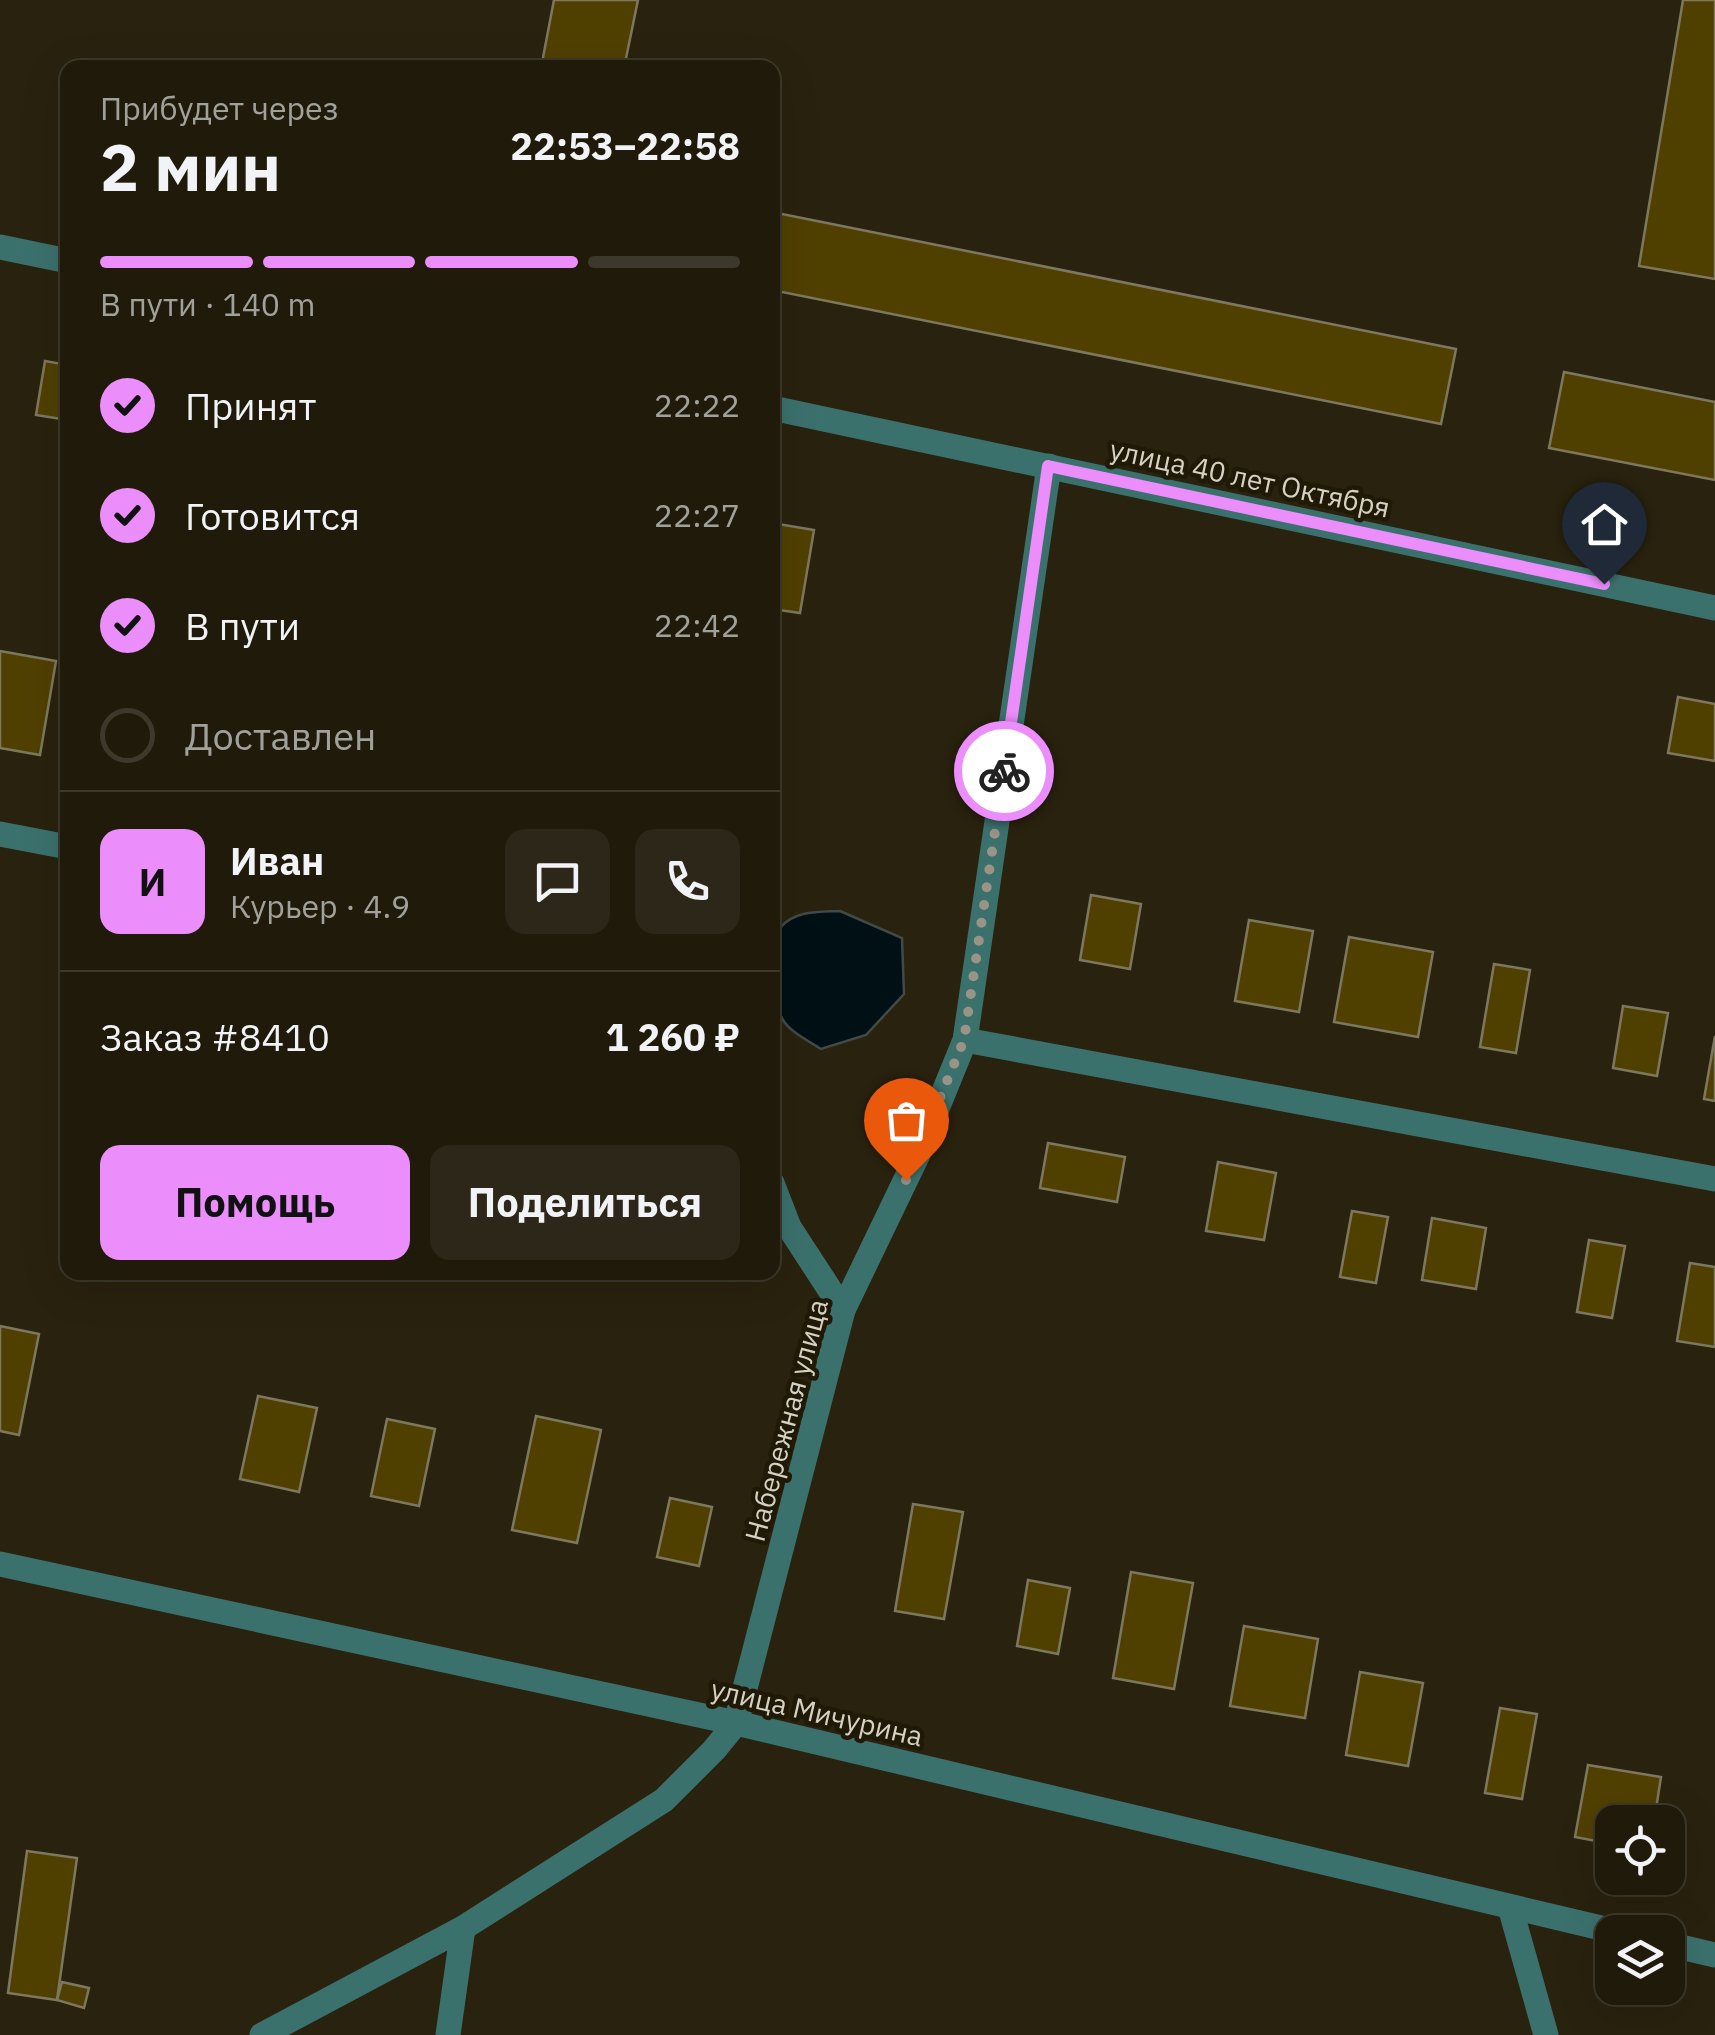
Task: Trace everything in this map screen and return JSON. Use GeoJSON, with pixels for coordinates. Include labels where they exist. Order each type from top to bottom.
{"type":"FeatureCollection","features":[{"type":"Feature","properties":{"kind":"street"},"geometry":{"type":"LineString","coordinates":[[0,246],[60,259]]}},
{"type":"Feature","properties":{"kind":"street","name":"улица 40 лет Октября"},"geometry":{"type":"LineString","coordinates":[[780,410],[1715,608]]}},
{"type":"Feature","properties":{"kind":"street","name":"Набережная улица"},"geometry":{"type":"LineString","coordinates":[[262,2035],[291,2027],[464,1928],[664,1800],[736,1723],[843,1310],[921,1148],[964,1040],[1048,466]]}},
{"type":"Feature","properties":{"kind":"street"},"geometry":{"type":"LineString","coordinates":[[0,834],[60,845]]}},
{"type":"Feature","properties":{"kind":"street"},"geometry":{"type":"LineString","coordinates":[[964,1040],[1715,1180]]}},
{"type":"Feature","properties":{"kind":"street"},"geometry":{"type":"LineString","coordinates":[[780,1204],[789,1227],[843,1310]]}},
{"type":"Feature","properties":{"kind":"street","name":"улица Мичурина"},"geometry":{"type":"LineString","coordinates":[[0,1564],[736,1723],[1595,1927]]}},
{"type":"Feature","properties":{"kind":"street"},"geometry":{"type":"LineString","coordinates":[[1510,1907],[1546,2035]]}},
{"type":"Feature","properties":{"kind":"street"},"geometry":{"type":"LineString","coordinates":[[448,2035],[464,1928]]}},
{"type":"Feature","properties":{"kind":"street"},"geometry":{"type":"LineString","coordinates":[[1685,1948],[1715,1955]]}},
{"type":"Feature","properties":{"kind":"shaded area"},"geometry":{"type":"Polygon","coordinates":[[[840,911],[902,938],[904,994],[866,1035],[821,1049],[795,1032],[780,1013],[780,928],[792,918],[840,911]]]}},
{"type":"Feature","properties":{"kind":"building"},"geometry":{"type":"Polygon","coordinates":[[[554,0],[638,0],[626,60],[543,60],[554,0]]]}},
{"type":"Feature","properties":{"kind":"building"},"geometry":{"type":"Polygon","coordinates":[[[1683,0],[1715,0],[1715,279],[1639,266],[1683,0]]]}},
{"type":"Feature","properties":{"kind":"building"},"geometry":{"type":"Polygon","coordinates":[[[780,214],[1456,349],[1441,424],[780,292],[780,214]]]}},
{"type":"Feature","properties":{"kind":"building"},"geometry":{"type":"Polygon","coordinates":[[[45,361],[60,364],[60,419],[36,415],[45,361]]]}},
{"type":"Feature","properties":{"kind":"building"},"geometry":{"type":"Polygon","coordinates":[[[1564,372],[1715,402],[1715,480],[1549,448],[1564,372]]]}},
{"type":"Feature","properties":{"kind":"building"},"geometry":{"type":"Polygon","coordinates":[[[780,524],[814,530],[800,613],[780,610],[780,524]]]}},
{"type":"Feature","properties":{"kind":"building"},"geometry":{"type":"Polygon","coordinates":[[[0,651],[56,661],[40,755],[0,748],[0,651]]]}},
{"type":"Feature","properties":{"kind":"building"},"geometry":{"type":"Polygon","coordinates":[[[1678,697],[1715,704],[1715,761],[1668,753],[1678,697]]]}},
{"type":"Feature","properties":{"kind":"building"},"geometry":{"type":"Polygon","coordinates":[[[1091,895],[1141,904],[1130,969],[1080,960],[1091,895]]]}},
{"type":"Feature","properties":{"kind":"building"},"geometry":{"type":"Polygon","coordinates":[[[1249,920],[1313,931],[1299,1012],[1235,1001],[1249,920]]]}},
{"type":"Feature","properties":{"kind":"building"},"geometry":{"type":"Polygon","coordinates":[[[1349,937],[1433,952],[1418,1037],[1334,1022],[1349,937]]]}},
{"type":"Feature","properties":{"kind":"building"},"geometry":{"type":"Polygon","coordinates":[[[1494,964],[1530,970],[1516,1053],[1480,1047],[1494,964]]]}},
{"type":"Feature","properties":{"kind":"building"},"geometry":{"type":"Polygon","coordinates":[[[1623,1006],[1668,1013],[1657,1076],[1613,1068],[1623,1006]]]}},
{"type":"Feature","properties":{"kind":"building"},"geometry":{"type":"Polygon","coordinates":[[[1715,1036],[1715,1101],[1704,1099],[1715,1036]]]}},
{"type":"Feature","properties":{"kind":"building"},"geometry":{"type":"Polygon","coordinates":[[[1048,1143],[1125,1157],[1117,1202],[1040,1188],[1048,1143]]]}},
{"type":"Feature","properties":{"kind":"building"},"geometry":{"type":"Polygon","coordinates":[[[1218,1162],[1276,1173],[1264,1240],[1206,1231],[1218,1162]]]}},
{"type":"Feature","properties":{"kind":"building"},"geometry":{"type":"Polygon","coordinates":[[[1352,1211],[1388,1217],[1376,1283],[1340,1277],[1352,1211]]]}},
{"type":"Feature","properties":{"kind":"building"},"geometry":{"type":"Polygon","coordinates":[[[1432,1218],[1486,1228],[1476,1289],[1422,1280],[1432,1218]]]}},
{"type":"Feature","properties":{"kind":"building"},"geometry":{"type":"Polygon","coordinates":[[[1589,1240],[1625,1246],[1612,1318],[1577,1312],[1589,1240]]]}},
{"type":"Feature","properties":{"kind":"building"},"geometry":{"type":"Polygon","coordinates":[[[1690,1263],[1715,1267],[1715,1347],[1677,1341],[1690,1263]]]}},
{"type":"Feature","properties":{"kind":"building"},"geometry":{"type":"Polygon","coordinates":[[[0,1326],[39,1334],[19,1435],[0,1431],[0,1326]]]}},
{"type":"Feature","properties":{"kind":"building"},"geometry":{"type":"Polygon","coordinates":[[[258,1396],[317,1408],[299,1492],[240,1479],[258,1396]]]}},
{"type":"Feature","properties":{"kind":"building"},"geometry":{"type":"Polygon","coordinates":[[[536,1416],[601,1430],[577,1543],[512,1530],[536,1416]]]}},
{"type":"Feature","properties":{"kind":"building"},"geometry":{"type":"Polygon","coordinates":[[[387,1419],[435,1429],[419,1506],[371,1496],[387,1419]]]}},
{"type":"Feature","properties":{"kind":"building"},"geometry":{"type":"Polygon","coordinates":[[[670,1498],[712,1507],[699,1566],[657,1557],[670,1498]]]}},
{"type":"Feature","properties":{"kind":"building"},"geometry":{"type":"Polygon","coordinates":[[[913,1504],[963,1512],[944,1619],[895,1611],[913,1504]]]}},
{"type":"Feature","properties":{"kind":"building"},"geometry":{"type":"Polygon","coordinates":[[[1131,1572],[1193,1583],[1174,1689],[1113,1678],[1131,1572]]]}},
{"type":"Feature","properties":{"kind":"building"},"geometry":{"type":"Polygon","coordinates":[[[1028,1580],[1070,1588],[1058,1654],[1017,1646],[1028,1580]]]}},
{"type":"Feature","properties":{"kind":"building"},"geometry":{"type":"Polygon","coordinates":[[[1244,1626],[1318,1639],[1305,1718],[1230,1706],[1244,1626]]]}},
{"type":"Feature","properties":{"kind":"building"},"geometry":{"type":"Polygon","coordinates":[[[1360,1672],[1423,1683],[1408,1766],[1346,1755],[1360,1672]]]}},
{"type":"Feature","properties":{"kind":"building"},"geometry":{"type":"Polygon","coordinates":[[[1500,1708],[1537,1714],[1522,1799],[1485,1793],[1500,1708]]]}},
{"type":"Feature","properties":{"kind":"building"},"geometry":{"type":"Polygon","coordinates":[[[1588,1765],[1661,1777],[1657,1805],[1595,1805],[1595,1841],[1575,1837],[1588,1765]]]}},
{"type":"Feature","properties":{"kind":"building"},"geometry":{"type":"Polygon","coordinates":[[[27,1851],[77,1858],[57,2000],[8,1993],[27,1851]]]}},
{"type":"Feature","properties":{"kind":"building"},"geometry":{"type":"Polygon","coordinates":[[[62,1982],[89,1988],[84,2008],[57,2000],[62,1982]]]}},
{"type":"Feature","properties":{"kind":"way so far"},"geometry":{"type":"LineString","coordinates":[[906,1180],[964,1040],[1004,771]]}},
{"type":"Feature","properties":{"kind":"route"},"geometry":{"type":"LineString","coordinates":[[1004,771],[1048,466],[1604,584]]}}]}
